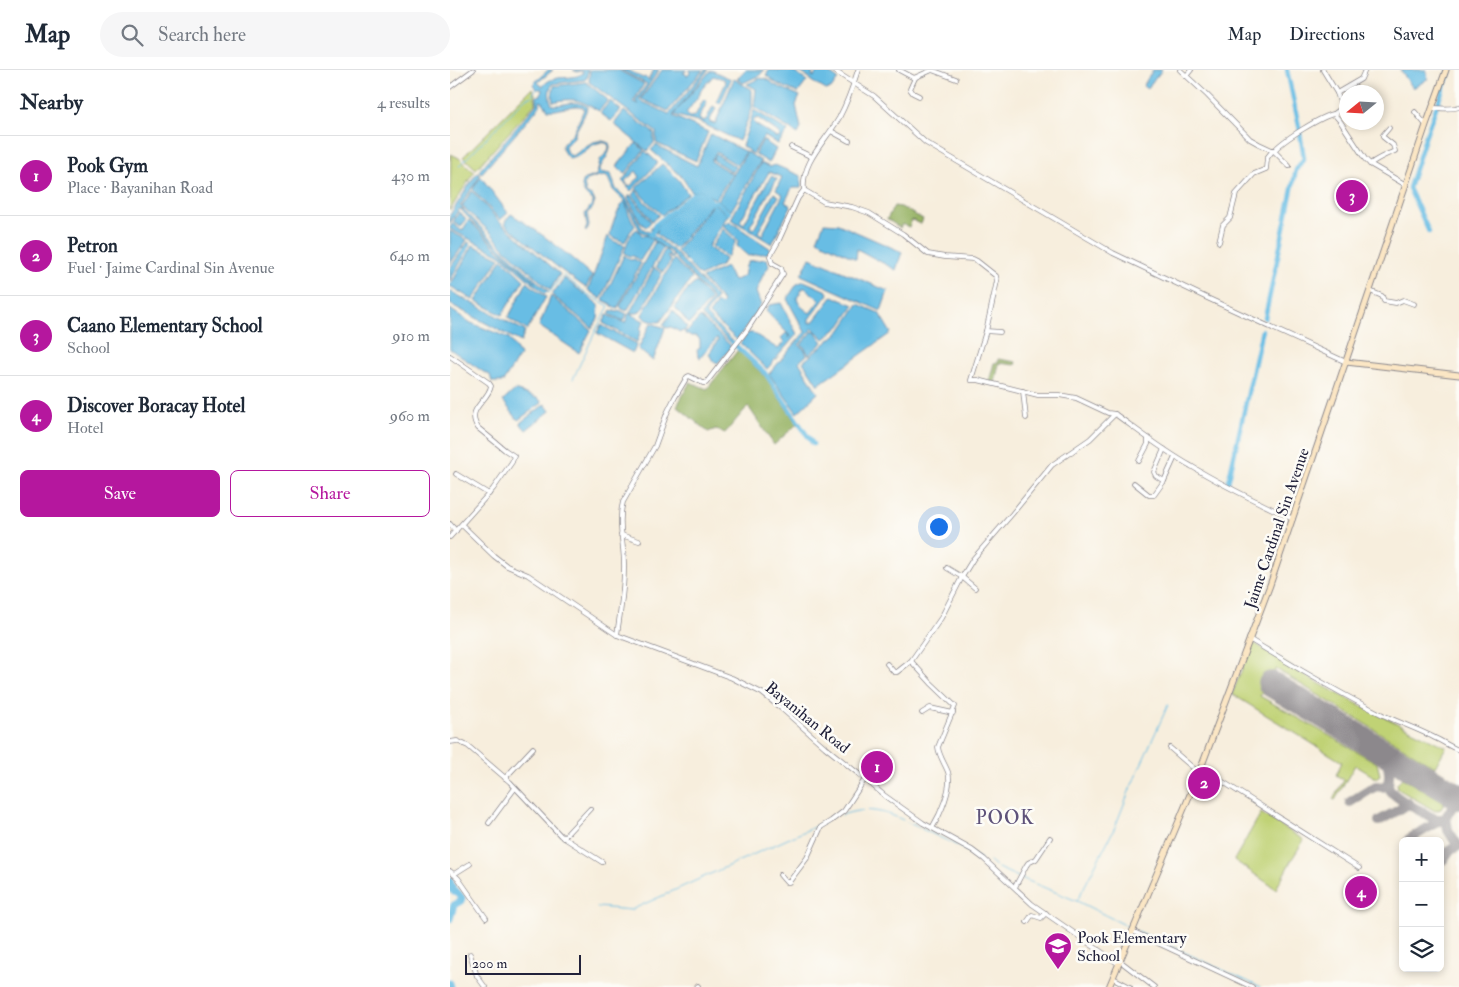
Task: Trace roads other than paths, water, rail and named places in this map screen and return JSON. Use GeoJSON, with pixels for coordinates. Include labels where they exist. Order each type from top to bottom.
{"type":"FeatureCollection","features":[{"type":"Feature","properties":{"kind":"main road","name":"Jaime Cardinal Sin Avenue"},"geometry":{"type":"LineString","coordinates":[[1109,987],[1200,770],[1250,639],[1293,519],[1446,70]]}},
{"type":"Feature","properties":{"kind":"main road"},"geometry":{"type":"LineString","coordinates":[[1346,362],[1459,376]]}},
{"type":"Feature","properties":{"kind":"street"},"geometry":{"type":"LineString","coordinates":[[450,87],[473,70]]}},
{"type":"Feature","properties":{"kind":"street"},"geometry":{"type":"LineString","coordinates":[[834,70],[874,96],[926,143],[1113,253],[1346,362]]}},
{"type":"Feature","properties":{"kind":"street"},"geometry":{"type":"LineString","coordinates":[[617,635],[624,568],[621,535],[622,502],[655,446],[675,397],[688,376],[706,383],[753,321],[782,274],[781,268],[772,263],[770,256],[798,198],[804,190],[803,176],[812,157],[840,117],[855,83],[858,70]]}},
{"type":"Feature","properties":{"kind":"street"},"geometry":{"type":"LineString","coordinates":[[898,70],[915,78]]}},
{"type":"Feature","properties":{"kind":"street"},"geometry":{"type":"LineString","coordinates":[[920,96],[912,93],[910,89],[915,78],[925,72],[932,70],[956,79]]}},
{"type":"Feature","properties":{"kind":"street"},"geometry":{"type":"LineString","coordinates":[[1180,70],[1207,94],[1250,139],[1274,150],[1289,166]]}},
{"type":"Feature","properties":{"kind":"street"},"geometry":{"type":"LineString","coordinates":[[1186,76],[1191,70]]}},
{"type":"Feature","properties":{"kind":"street"},"geometry":{"type":"LineString","coordinates":[[1323,70],[1339,97]]}},
{"type":"Feature","properties":{"kind":"street"},"geometry":{"type":"LineString","coordinates":[[1337,93],[1361,79],[1365,70]]}},
{"type":"Feature","properties":{"kind":"street"},"geometry":{"type":"LineString","coordinates":[[1432,108],[1454,109],[1459,107]]}},
{"type":"Feature","properties":{"kind":"street"},"geometry":{"type":"LineString","coordinates":[[1219,242],[1224,226],[1230,218],[1236,194],[1254,174],[1266,169],[1267,158],[1274,150],[1293,136],[1339,111]]}},
{"type":"Feature","properties":{"kind":"street"},"geometry":{"type":"LineString","coordinates":[[1415,112],[1426,126]]}},
{"type":"Feature","properties":{"kind":"street"},"geometry":{"type":"LineString","coordinates":[[1334,114],[1364,159],[1406,185]]}},
{"type":"Feature","properties":{"kind":"street"},"geometry":{"type":"LineString","coordinates":[[1370,164],[1378,157],[1395,151],[1393,145],[1383,137],[1388,128]]}},
{"type":"Feature","properties":{"kind":"street"},"geometry":{"type":"LineString","coordinates":[[831,130],[849,141]]}},
{"type":"Feature","properties":{"kind":"street"},"geometry":{"type":"LineString","coordinates":[[791,147],[812,157]]}},
{"type":"Feature","properties":{"kind":"street"},"geometry":{"type":"LineString","coordinates":[[804,190],[824,202],[859,209],[875,216],[903,234],[928,254],[972,259],[996,276],[997,279],[986,331],[971,380],[1046,396],[1059,395],[1076,398],[1108,413],[1115,414],[1175,457],[1242,494],[1293,519]]}},
{"type":"Feature","properties":{"kind":"street"},"geometry":{"type":"LineString","coordinates":[[1370,291],[1382,296],[1384,301],[1396,304],[1402,300],[1414,304]]}},
{"type":"Feature","properties":{"kind":"street"},"geometry":{"type":"LineString","coordinates":[[986,331],[1000,332]]}},
{"type":"Feature","properties":{"kind":"street"},"geometry":{"type":"LineString","coordinates":[[450,356],[489,382],[491,389],[476,407],[475,424],[514,456],[512,462],[489,494],[450,537]]}},
{"type":"Feature","properties":{"kind":"street"},"geometry":{"type":"LineString","coordinates":[[1023,391],[1026,418]]}},
{"type":"Feature","properties":{"kind":"street"},"geometry":{"type":"LineString","coordinates":[[887,664],[894,672],[897,672],[911,661],[941,618],[973,559],[994,537],[1052,465],[1090,439],[1115,414]]}},
{"type":"Feature","properties":{"kind":"street"},"geometry":{"type":"LineString","coordinates":[[1139,461],[1148,444],[1148,438]]}},
{"type":"Feature","properties":{"kind":"street"},"geometry":{"type":"LineString","coordinates":[[1164,449],[1154,472],[1156,476],[1164,481]]}},
{"type":"Feature","properties":{"kind":"street"},"geometry":{"type":"LineString","coordinates":[[1134,483],[1151,496],[1164,481],[1175,457]]}},
{"type":"Feature","properties":{"kind":"street"},"geometry":{"type":"LineString","coordinates":[[456,474],[489,494]]}},
{"type":"Feature","properties":{"kind":"street"},"geometry":{"type":"LineString","coordinates":[[450,524],[456,531]]}},
{"type":"Feature","properties":{"kind":"street","name":"Bayanihan Road"},"geometry":{"type":"LineString","coordinates":[[462,525],[507,566],[528,575],[617,635],[732,678],[762,693],[825,748],[909,815],[972,850],[1032,904],[1154,987]]}},
{"type":"Feature","properties":{"kind":"street"},"geometry":{"type":"LineString","coordinates":[[621,535],[639,541]]}},
{"type":"Feature","properties":{"kind":"street"},"geometry":{"type":"LineString","coordinates":[[947,568],[975,588]]}},
{"type":"Feature","properties":{"kind":"street"},"geometry":{"type":"LineString","coordinates":[[1250,639],[1312,677],[1383,715],[1437,738],[1459,750]]}},
{"type":"Feature","properties":{"kind":"street"},"geometry":{"type":"LineString","coordinates":[[911,661],[955,706],[938,747],[950,780],[940,814],[932,828]]}},
{"type":"Feature","properties":{"kind":"street"},"geometry":{"type":"LineString","coordinates":[[922,713],[930,708],[953,713]]}},
{"type":"Feature","properties":{"kind":"street"},"geometry":{"type":"LineString","coordinates":[[450,742],[457,741],[468,746],[515,788],[563,838],[602,862]]}},
{"type":"Feature","properties":{"kind":"street"},"geometry":{"type":"LineString","coordinates":[[504,778],[533,748]]}},
{"type":"Feature","properties":{"kind":"street"},"geometry":{"type":"LineString","coordinates":[[1170,748],[1200,770],[1359,868]]}},
{"type":"Feature","properties":{"kind":"street"},"geometry":{"type":"LineString","coordinates":[[780,875],[786,882],[789,882],[807,858],[821,827],[844,811],[866,779]]}},
{"type":"Feature","properties":{"kind":"street"},"geometry":{"type":"LineString","coordinates":[[489,823],[515,788]]}},
{"type":"Feature","properties":{"kind":"street"},"geometry":{"type":"LineString","coordinates":[[563,838],[590,809]]}},
{"type":"Feature","properties":{"kind":"street"},"geometry":{"type":"LineString","coordinates":[[1015,887],[1028,863],[1036,859],[1050,838]]}},
{"type":"Feature","properties":{"kind":"street"},"geometry":{"type":"LineString","coordinates":[[470,864],[452,873],[470,893],[486,918]]}},
{"type":"Feature","properties":{"kind":"street"},"geometry":{"type":"LineString","coordinates":[[1027,922],[1032,915],[1041,918],[1046,913]]}},
{"type":"Feature","properties":{"kind":"street"},"geometry":{"type":"LineString","coordinates":[[1132,932],[1252,987]]}},
{"type":"Feature","properties":{"kind":"street"},"geometry":{"type":"LineString","coordinates":[[470,954],[477,976],[485,987]]}},
{"type":"Feature","properties":{"kind":"street"},"geometry":{"type":"LineString","coordinates":[[1113,978],[1130,987]]}},
{"type":"Feature","properties":{"kind":"water"},"geometry":{"type":"Polygon","coordinates":[[[548,70],[553,70],[538,82],[543,86],[552,79],[573,77],[583,73],[582,71],[577,72],[573,70],[588,70],[587,78],[584,80],[553,84],[550,89],[552,105],[578,103],[588,107],[574,137],[565,146],[566,151],[573,156],[594,142],[604,141],[609,143],[610,149],[600,168],[600,172],[611,174],[616,189],[626,198],[642,228],[675,252],[717,298],[706,315],[736,344],[734,346],[702,316],[713,299],[672,253],[654,241],[653,238],[640,231],[625,201],[613,190],[608,178],[605,176],[587,180],[584,184],[586,193],[593,197],[595,202],[592,209],[587,213],[589,226],[585,231],[587,226],[585,214],[593,200],[584,192],[582,181],[597,175],[600,160],[608,151],[609,146],[606,143],[598,143],[572,158],[565,154],[562,146],[576,128],[584,109],[583,107],[574,106],[548,110],[543,102],[540,101],[540,106],[481,174],[479,171],[536,105],[537,96],[541,95],[542,89],[536,89],[533,84],[548,70]]]}},
{"type":"Feature","properties":{"kind":"water"},"geometry":{"type":"Polygon","coordinates":[[[590,70],[618,70],[644,84],[633,102],[639,104],[635,101],[647,84],[621,70],[628,70],[650,80],[649,78],[654,70],[659,70],[639,100],[669,114],[705,70],[708,70],[678,109],[710,71],[713,71],[731,79],[720,104],[717,102],[726,82],[724,79],[713,76],[700,91],[700,94],[686,113],[690,117],[695,116],[704,99],[707,102],[699,118],[701,121],[706,120],[713,106],[716,108],[709,122],[715,124],[734,79],[752,90],[752,109],[739,141],[697,121],[674,115],[677,110],[673,116],[708,132],[696,161],[656,143],[656,132],[589,82],[590,70]]]}},
{"type":"Feature","properties":{"kind":"water"},"geometry":{"type":"Polygon","coordinates":[[[662,70],[687,70],[683,73],[687,76],[690,73],[689,70],[703,70],[668,111],[641,99],[662,70]]]}},
{"type":"Feature","properties":{"kind":"water"},"geometry":{"type":"Polygon","coordinates":[[[745,70],[764,70],[760,75],[743,83],[737,79],[745,70]]]}},
{"type":"Feature","properties":{"kind":"water"},"geometry":{"type":"Polygon","coordinates":[[[769,70],[791,70],[807,81],[798,93],[776,83],[766,75],[769,70]]]}},
{"type":"Feature","properties":{"kind":"water"},"geometry":{"type":"Polygon","coordinates":[[[797,70],[812,70],[812,76],[814,77],[818,70],[825,70],[838,79],[831,89],[826,90],[797,70]]]}},
{"type":"Feature","properties":{"kind":"water"},"geometry":{"type":"Polygon","coordinates":[[[1153,70],[1162,70],[1147,89],[1143,86],[1153,70]]]}},
{"type":"Feature","properties":{"kind":"water"},"geometry":{"type":"Polygon","coordinates":[[[1400,70],[1426,70],[1428,79],[1413,88],[1400,70]]]}},
{"type":"Feature","properties":{"kind":"water"},"geometry":{"type":"Polygon","coordinates":[[[765,78],[775,85],[800,96],[796,105],[801,128],[798,134],[754,107],[756,89],[747,84],[765,78]]]}},
{"type":"Feature","properties":{"kind":"water"},"geometry":{"type":"Polygon","coordinates":[[[586,82],[608,100],[599,111],[587,104],[572,100],[553,102],[554,86],[586,82]]]}},
{"type":"Feature","properties":{"kind":"water"},"geometry":{"type":"Polygon","coordinates":[[[610,101],[621,110],[611,121],[600,113],[610,101]]]}},
{"type":"Feature","properties":{"kind":"water"},"geometry":{"type":"Polygon","coordinates":[[[754,110],[788,131],[778,144],[764,136],[753,154],[742,146],[754,110]],[[758,118],[753,120],[755,124],[777,138],[780,137],[779,133],[758,118]]]}},
{"type":"Feature","properties":{"kind":"water"},"geometry":{"type":"Polygon","coordinates":[[[624,111],[654,133],[654,143],[647,151],[614,124],[624,111]]]}},
{"type":"Feature","properties":{"kind":"water"},"geometry":{"type":"Polygon","coordinates":[[[711,134],[746,152],[737,165],[716,152],[711,161],[732,174],[716,199],[702,191],[692,192],[681,176],[651,150],[656,145],[697,166],[711,134]]]}},
{"type":"Feature","properties":{"kind":"water"},"geometry":{"type":"Polygon","coordinates":[[[763,140],[776,149],[769,163],[755,154],[763,140]]]}},
{"type":"Feature","properties":{"kind":"water"},"geometry":{"type":"Polygon","coordinates":[[[636,143],[644,150],[625,174],[617,166],[636,143]]]}},
{"type":"Feature","properties":{"kind":"water"},"geometry":{"type":"Polygon","coordinates":[[[645,151],[658,163],[631,191],[627,187],[628,185],[630,186],[640,177],[636,171],[625,181],[626,185],[622,181],[645,151]]]}},
{"type":"Feature","properties":{"kind":"water"},"geometry":{"type":"Polygon","coordinates":[[[747,152],[761,161],[731,211],[718,200],[747,152]]]}},
{"type":"Feature","properties":{"kind":"water"},"geometry":{"type":"Polygon","coordinates":[[[716,154],[736,167],[732,172],[713,160],[716,154]]]}},
{"type":"Feature","properties":{"kind":"water"},"geometry":{"type":"Polygon","coordinates":[[[761,163],[770,167],[775,165],[801,176],[801,188],[792,188],[785,202],[791,206],[772,244],[731,219],[761,163]],[[769,172],[740,221],[744,224],[771,176],[777,179],[750,226],[754,229],[774,193],[779,196],[758,232],[762,235],[783,195],[776,190],[782,177],[769,172]]]}},
{"type":"Feature","properties":{"kind":"water"},"geometry":{"type":"Polygon","coordinates":[[[662,164],[679,180],[688,194],[662,215],[636,188],[662,164]]]}},
{"type":"Feature","properties":{"kind":"water"},"geometry":{"type":"Polygon","coordinates":[[[478,173],[480,176],[460,206],[463,208],[459,209],[450,223],[450,215],[478,173]]]}},
{"type":"Feature","properties":{"kind":"water"},"geometry":{"type":"Polygon","coordinates":[[[481,177],[508,213],[500,220],[473,190],[481,177]]]}},
{"type":"Feature","properties":{"kind":"water"},"geometry":{"type":"Polygon","coordinates":[[[636,190],[643,200],[659,215],[652,221],[632,195],[636,190]]]}},
{"type":"Feature","properties":{"kind":"water"},"geometry":{"type":"Polygon","coordinates":[[[472,191],[498,220],[560,274],[550,290],[462,206],[472,191]]]}},
{"type":"Feature","properties":{"kind":"water"},"geometry":{"type":"Polygon","coordinates":[[[702,194],[712,204],[676,249],[656,234],[658,230],[656,228],[655,233],[651,231],[653,224],[656,227],[693,196],[702,194]]]}},
{"type":"Feature","properties":{"kind":"water"},"geometry":{"type":"Polygon","coordinates":[[[630,195],[651,222],[646,227],[641,223],[628,198],[630,195]]]}},
{"type":"Feature","properties":{"kind":"water"},"geometry":{"type":"Polygon","coordinates":[[[625,201],[635,226],[625,242],[610,235],[615,218],[625,201]]]}},
{"type":"Feature","properties":{"kind":"water"},"geometry":{"type":"Polygon","coordinates":[[[713,204],[728,215],[708,247],[725,259],[722,265],[700,276],[677,251],[713,204]]]}},
{"type":"Feature","properties":{"kind":"water"},"geometry":{"type":"Polygon","coordinates":[[[463,209],[502,249],[548,291],[547,293],[545,294],[500,255],[450,229],[452,223],[462,231],[469,220],[499,251],[536,283],[501,251],[462,211],[463,209]]]}},
{"type":"Feature","properties":{"kind":"water"},"geometry":{"type":"Polygon","coordinates":[[[459,212],[466,219],[461,227],[453,222],[459,212]]]}},
{"type":"Feature","properties":{"kind":"water"},"geometry":{"type":"Polygon","coordinates":[[[511,214],[553,243],[592,276],[586,288],[506,225],[505,221],[511,214]]]}},
{"type":"Feature","properties":{"kind":"water"},"geometry":{"type":"Polygon","coordinates":[[[729,221],[771,249],[768,253],[748,256],[737,246],[738,240],[723,226],[725,222],[727,224],[729,221]]]}},
{"type":"Feature","properties":{"kind":"water"},"geometry":{"type":"Polygon","coordinates":[[[824,223],[838,224],[902,252],[896,270],[857,249],[856,259],[817,240],[824,223]]]}},
{"type":"Feature","properties":{"kind":"water"},"geometry":{"type":"Polygon","coordinates":[[[637,229],[643,236],[646,235],[653,240],[640,261],[624,253],[630,236],[637,229]]]}},
{"type":"Feature","properties":{"kind":"water"},"geometry":{"type":"Polygon","coordinates":[[[723,229],[736,241],[727,257],[712,246],[723,229]]]}},
{"type":"Feature","properties":{"kind":"water"},"geometry":{"type":"Polygon","coordinates":[[[450,231],[467,240],[450,264],[450,231]]]}},
{"type":"Feature","properties":{"kind":"water"},"geometry":{"type":"Polygon","coordinates":[[[608,236],[613,241],[625,245],[601,299],[588,290],[608,236]]]}},
{"type":"Feature","properties":{"kind":"water"},"geometry":{"type":"Polygon","coordinates":[[[468,242],[471,244],[450,281],[450,268],[468,242]]]}},
{"type":"Feature","properties":{"kind":"water"},"geometry":{"type":"Polygon","coordinates":[[[655,242],[663,248],[627,311],[622,309],[620,306],[655,242]]]}},
{"type":"Feature","properties":{"kind":"water"},"geometry":{"type":"Polygon","coordinates":[[[473,245],[500,258],[473,300],[450,286],[473,245]]]}},
{"type":"Feature","properties":{"kind":"water"},"geometry":{"type":"Polygon","coordinates":[[[665,249],[670,254],[667,257],[671,261],[663,272],[656,267],[665,249]]]}},
{"type":"Feature","properties":{"kind":"water"},"geometry":{"type":"Polygon","coordinates":[[[624,255],[631,260],[634,259],[641,263],[617,309],[603,300],[624,255]]]}},
{"type":"Feature","properties":{"kind":"water"},"geometry":{"type":"Polygon","coordinates":[[[810,258],[888,291],[881,311],[801,275],[810,258]]]}},
{"type":"Feature","properties":{"kind":"water"},"geometry":{"type":"Polygon","coordinates":[[[502,259],[524,280],[502,315],[476,301],[502,259]]]}},
{"type":"Feature","properties":{"kind":"water"},"geometry":{"type":"Polygon","coordinates":[[[674,259],[692,278],[660,322],[647,320],[642,315],[674,259]]]}},
{"type":"Feature","properties":{"kind":"water"},"geometry":{"type":"Polygon","coordinates":[[[767,259],[769,266],[756,292],[761,305],[737,340],[709,314],[717,303],[721,305],[723,302],[702,278],[726,267],[733,281],[744,276],[749,261],[767,259]]]}},
{"type":"Feature","properties":{"kind":"water"},"geometry":{"type":"Polygon","coordinates":[[[654,268],[662,273],[643,308],[638,313],[630,312],[654,268]]]}},
{"type":"Feature","properties":{"kind":"water"},"geometry":{"type":"Polygon","coordinates":[[[564,278],[599,305],[598,319],[592,328],[552,295],[564,278]]]}},
{"type":"Feature","properties":{"kind":"water"},"geometry":{"type":"Polygon","coordinates":[[[804,281],[827,291],[828,294],[809,319],[809,323],[813,322],[833,296],[854,305],[840,326],[824,339],[813,328],[799,345],[805,350],[807,355],[799,362],[818,393],[797,413],[769,374],[805,332],[787,299],[797,284],[804,281]],[[803,288],[797,298],[800,305],[810,313],[820,300],[803,288]]]}},
{"type":"Feature","properties":{"kind":"water"},"geometry":{"type":"Polygon","coordinates":[[[527,282],[546,297],[527,330],[508,318],[527,282]]]}},
{"type":"Feature","properties":{"kind":"water"},"geometry":{"type":"Polygon","coordinates":[[[696,282],[711,299],[689,324],[675,307],[685,292],[696,282]]]}},
{"type":"Feature","properties":{"kind":"water"},"geometry":{"type":"Polygon","coordinates":[[[450,291],[525,331],[521,342],[450,304],[450,291]]]}},
{"type":"Feature","properties":{"kind":"water"},"geometry":{"type":"Polygon","coordinates":[[[551,296],[591,330],[579,353],[539,326],[551,296]]]}},
{"type":"Feature","properties":{"kind":"water"},"geometry":{"type":"Polygon","coordinates":[[[781,303],[797,334],[767,369],[740,343],[748,333],[753,333],[778,349],[784,342],[781,338],[786,333],[789,336],[787,339],[790,336],[766,311],[769,305],[781,303]]]}},
{"type":"Feature","properties":{"kind":"water"},"geometry":{"type":"Polygon","coordinates":[[[858,304],[879,313],[891,333],[818,385],[803,362],[840,331],[858,304]]]}},
{"type":"Feature","properties":{"kind":"water"},"geometry":{"type":"Polygon","coordinates":[[[450,309],[471,323],[509,338],[520,355],[503,382],[492,382],[490,375],[450,349],[450,309]]]}},
{"type":"Feature","properties":{"kind":"water"},"geometry":{"type":"Polygon","coordinates":[[[611,310],[617,312],[619,310],[627,314],[623,321],[609,314],[611,310]]]}},
{"type":"Feature","properties":{"kind":"water"},"geometry":{"type":"Polygon","coordinates":[[[673,310],[687,327],[684,331],[680,332],[663,325],[673,310]]]}},
{"type":"Feature","properties":{"kind":"water"},"geometry":{"type":"Polygon","coordinates":[[[629,313],[644,321],[637,342],[603,323],[607,315],[625,323],[629,313]]]}},
{"type":"Feature","properties":{"kind":"water"},"geometry":{"type":"Polygon","coordinates":[[[700,317],[730,345],[731,348],[718,363],[713,361],[709,354],[718,340],[717,338],[700,358],[697,350],[700,348],[700,340],[697,336],[685,334],[685,331],[688,331],[700,317]]]}},
{"type":"Feature","properties":{"kind":"water"},"geometry":{"type":"Polygon","coordinates":[[[651,323],[665,328],[653,361],[638,349],[651,323]]]}},
{"type":"Feature","properties":{"kind":"water"},"geometry":{"type":"Polygon","coordinates":[[[601,325],[637,344],[633,353],[597,333],[601,325]]]}},
{"type":"Feature","properties":{"kind":"water"},"geometry":{"type":"Polygon","coordinates":[[[815,331],[823,342],[809,355],[801,345],[815,331]]]}},
{"type":"Feature","properties":{"kind":"water"},"geometry":{"type":"Polygon","coordinates":[[[515,390],[539,399],[542,403],[518,420],[503,401],[515,390]]]}},
{"type":"Feature","properties":{"kind":"water"},"geometry":{"type":"Polygon","coordinates":[[[545,404],[550,411],[526,430],[520,423],[545,404]]]}},
{"type":"Feature","properties":{"kind":"waterway"},"geometry":{"type":"LineString","coordinates":[[1287,70],[1300,131]]}},
{"type":"Feature","properties":{"kind":"waterway"},"geometry":{"type":"LineString","coordinates":[[1429,232],[1409,188],[1450,70]]}},
{"type":"Feature","properties":{"kind":"waterway"},"geometry":{"type":"LineString","coordinates":[[459,166],[526,98],[533,96],[533,93],[538,88]]}},
{"type":"Feature","properties":{"kind":"waterway"},"geometry":{"type":"LineString","coordinates":[[1265,318],[1296,170],[1304,158],[1300,133]]}},
{"type":"Feature","properties":{"kind":"waterway"},"geometry":{"type":"LineString","coordinates":[[650,235],[655,229],[654,226],[693,194],[705,194],[713,203],[716,201],[729,213]]}},
{"type":"Feature","properties":{"kind":"waterway"},"geometry":{"type":"LineString","coordinates":[[547,291],[549,293],[563,275],[587,294],[609,306],[573,379]]}},
{"type":"Feature","properties":{"kind":"waterway"},"geometry":{"type":"LineString","coordinates":[[1228,483],[1262,330]]}},
{"type":"Feature","properties":{"kind":"waterway"},"geometry":{"type":"LineString","coordinates":[[733,343],[765,373],[813,444]]}},
{"type":"Feature","properties":{"kind":"waterway"},"geometry":{"type":"LineString","coordinates":[[1077,901],[1115,827],[1168,705]]}},
{"type":"Feature","properties":{"kind":"waterway"},"geometry":{"type":"LineString","coordinates":[[842,815],[865,810],[888,814],[903,820]]}},
{"type":"Feature","properties":{"kind":"waterway"},"geometry":{"type":"LineString","coordinates":[[597,907],[631,910],[825,822]]}},
{"type":"Feature","properties":{"kind":"waterway"},"geometry":{"type":"LineString","coordinates":[[907,822],[981,859]]}},
{"type":"Feature","properties":{"kind":"waterway"},"geometry":{"type":"LineString","coordinates":[[990,862],[995,866]]}},
{"type":"Feature","properties":{"kind":"waterway"},"geometry":{"type":"LineString","coordinates":[[998,868],[1018,877]]}},
{"type":"Feature","properties":{"kind":"waterway"},"geometry":{"type":"LineString","coordinates":[[1021,878],[1077,901],[1129,927]]}},
{"type":"Feature","properties":{"kind":"waterway"},"geometry":{"type":"LineString","coordinates":[[450,881],[454,892],[458,893],[462,898],[461,901],[454,905],[450,919]]}},
{"type":"Feature","properties":{"kind":"waterway"},"geometry":{"type":"LineString","coordinates":[[1138,931],[1260,987]]}},
{"type":"Feature","properties":{"kind":"waterway"},"geometry":{"type":"LineString","coordinates":[[450,983],[451,987]]}},
{"type":"Feature","properties":{"kind":"place","name":"Caano Elementary School"},"geometry":{"type":"Point","coordinates":[1352,196]}},
{"type":"Feature","properties":{"kind":"place","name":"Pook Gym"},"geometry":{"type":"Point","coordinates":[877,767]}},
{"type":"Feature","properties":{"kind":"place","name":"Petron"},"geometry":{"type":"Point","coordinates":[1204,783]}},
{"type":"Feature","properties":{"kind":"place","name":"Discover Boracay Hotel"},"geometry":{"type":"Point","coordinates":[1361,892]}},
{"type":"Feature","properties":{"kind":"place","name":"Pook Elementary School"},"geometry":{"type":"Point","coordinates":[1058,970]}},
{"type":"Feature","properties":{"kind":"district","name":"POOK"},"geometry":{"type":"Point","coordinates":[1005,817]}}]}
